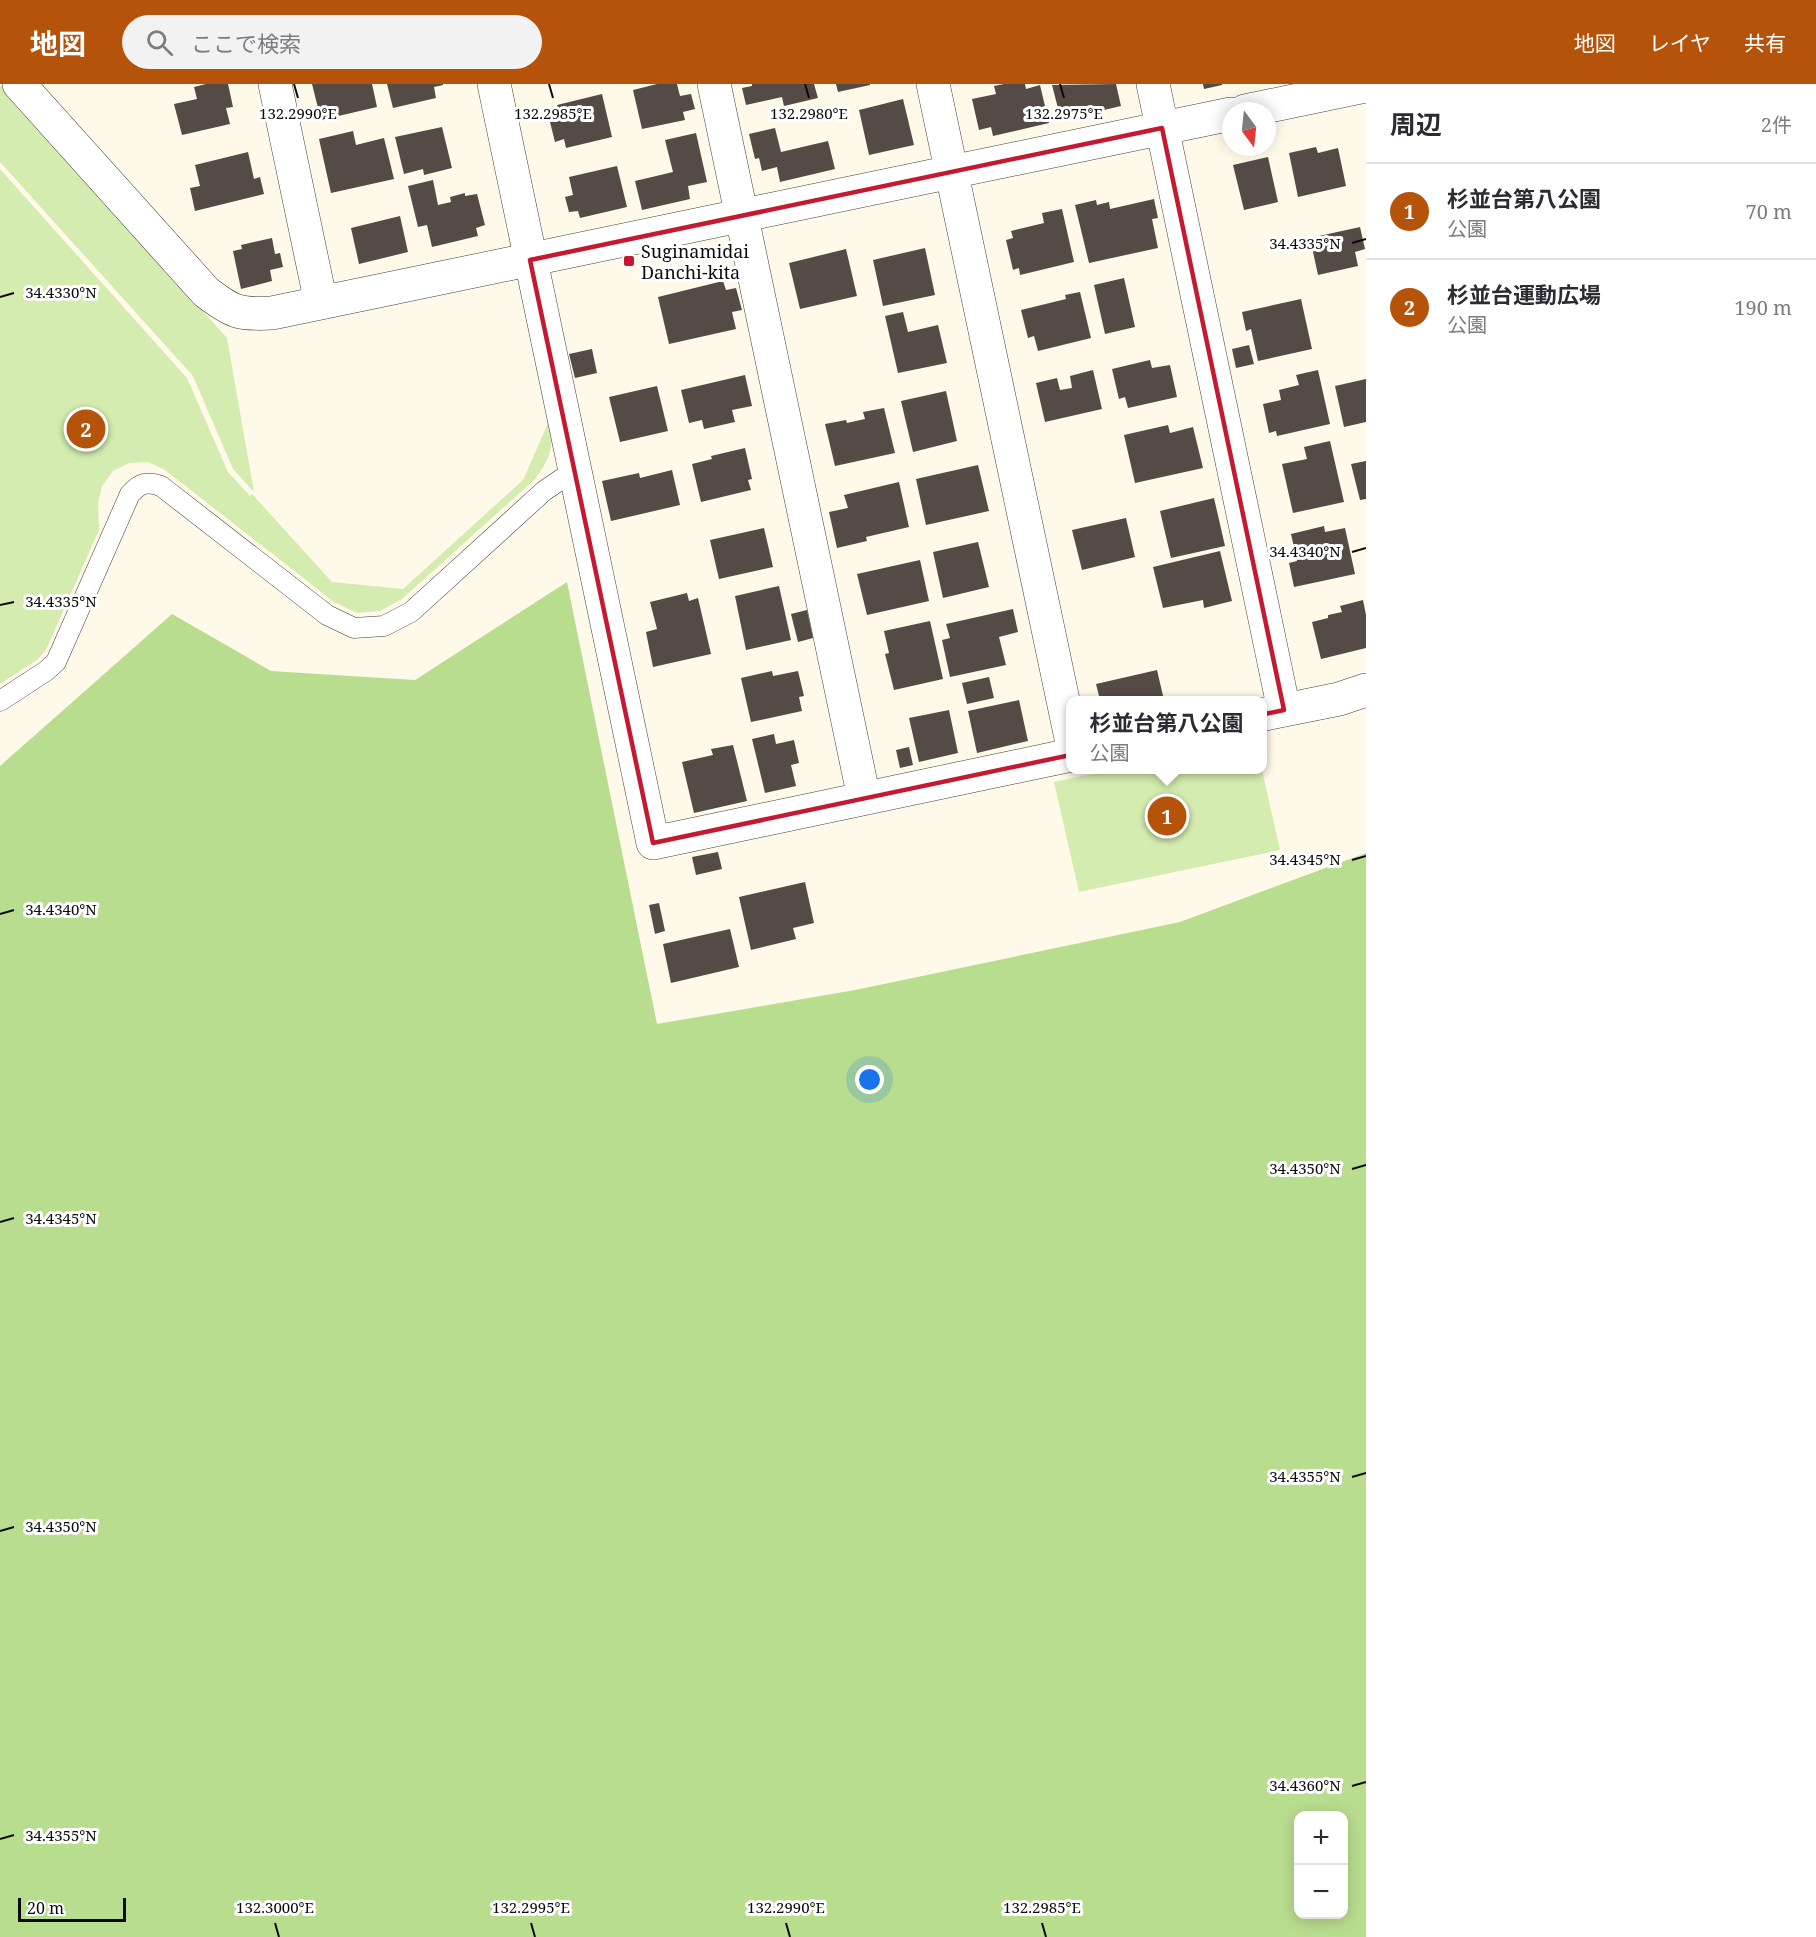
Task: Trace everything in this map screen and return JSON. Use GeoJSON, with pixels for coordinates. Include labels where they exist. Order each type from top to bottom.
{"type":"FeatureCollection","features":[{"type":"Feature","properties":{"kind":"street"},"geometry":{"type":"LineString","coordinates":[[275,84],[321,303]]}},
{"type":"Feature","properties":{"kind":"street"},"geometry":{"type":"LineString","coordinates":[[494,84],[653,843],[1066,756]]}},
{"type":"Feature","properties":{"kind":"street"},"geometry":{"type":"LineString","coordinates":[[714,84],[864,798]]}},
{"type":"Feature","properties":{"kind":"street"},"geometry":{"type":"LineString","coordinates":[[933,84],[1066,714]]}},
{"type":"Feature","properties":{"kind":"street"},"geometry":{"type":"LineString","coordinates":[[1153,84],[1274,713],[1339,699],[1366,690]]}},
{"type":"Feature","properties":{"kind":"street"},"geometry":{"type":"LineString","coordinates":[[1276,105],[1366,86]]}},
{"type":"Feature","properties":{"kind":"street"},"geometry":{"type":"LineString","coordinates":[[29,89],[206,292],[225,307],[248,314],[272,314],[1222,116]]}},
{"type":"Feature","properties":{"kind":"lane"},"geometry":{"type":"LineString","coordinates":[[0,701],[56,662],[130,494],[138,485],[150,482],[161,486],[327,615],[354,628],[384,626],[411,612],[544,491],[575,472]]}},
{"type":"Feature","properties":{"kind":"highlighted area"},"geometry":{"type":"Polygon","coordinates":[[[1162,128],[1284,710],[653,843],[530,260],[1162,128]]]}},
{"type":"Feature","properties":{"kind":"green space"},"geometry":{"type":"Polygon","coordinates":[[[0,85],[227,338],[254,492],[233,469],[193,376],[0,162],[0,85]]]}},
{"type":"Feature","properties":{"kind":"green space"},"geometry":{"type":"Polygon","coordinates":[[[0,169],[187,378],[228,472],[250,496],[252,494],[332,582],[403,589],[523,480],[549,421],[551,445],[544,466],[534,480],[402,599],[380,611],[357,613],[334,602],[165,470],[148,462],[129,463],[113,471],[102,486],[98,503],[99,530],[46,650],[37,660],[0,684],[0,169]]]}},
{"type":"Feature","properties":{"kind":"green space"},"geometry":{"type":"Polygon","coordinates":[[[567,582],[657,1024],[855,990],[1180,922],[1366,853],[1366,1937],[0,1937],[0,766],[172,614],[271,671],[415,680],[567,582]]]}},
{"type":"Feature","properties":{"kind":"green space"},"geometry":{"type":"Polygon","coordinates":[[[1092,774],[1263,774],[1280,850],[1079,892],[1054,782],[1092,774]]]}},
{"type":"Feature","properties":{"kind":"building"},"geometry":{"type":"Polygon","coordinates":[[[206,84],[228,84],[233,107],[226,108],[230,124],[182,135],[174,104],[197,99],[194,87],[206,84]]]}},
{"type":"Feature","properties":{"kind":"building"},"geometry":{"type":"Polygon","coordinates":[[[312,84],[372,84],[377,107],[321,120],[312,84]]]}},
{"type":"Feature","properties":{"kind":"building"},"geometry":{"type":"Polygon","coordinates":[[[387,84],[443,85],[434,87],[436,98],[393,108],[387,84]]]}},
{"type":"Feature","properties":{"kind":"building"},"geometry":{"type":"Polygon","coordinates":[[[657,84],[677,84],[680,96],[691,94],[695,109],[683,112],[685,120],[642,129],[633,90],[657,84]]]}},
{"type":"Feature","properties":{"kind":"building"},"geometry":{"type":"Polygon","coordinates":[[[752,84],[814,84],[818,98],[784,106],[782,97],[746,105],[742,88],[752,86],[752,84]]]}},
{"type":"Feature","properties":{"kind":"building"},"geometry":{"type":"Polygon","coordinates":[[[836,84],[870,84],[870,85],[838,92],[836,84]]]}},
{"type":"Feature","properties":{"kind":"building"},"geometry":{"type":"Polygon","coordinates":[[[1025,84],[1026,89],[1040,85],[1049,123],[993,136],[991,127],[979,130],[972,99],[996,94],[994,86],[1025,84]]]}},
{"type":"Feature","properties":{"kind":"building"},"geometry":{"type":"Polygon","coordinates":[[[1116,84],[1121,106],[1061,120],[1052,85],[1116,84]]]}},
{"type":"Feature","properties":{"kind":"building"},"geometry":{"type":"Polygon","coordinates":[[[1203,84],[1222,84],[1222,85],[1204,89],[1203,84]]]}},
{"type":"Feature","properties":{"kind":"building"},"geometry":{"type":"Polygon","coordinates":[[[602,94],[612,137],[566,148],[564,139],[555,142],[550,122],[560,120],[557,105],[602,94]]]}},
{"type":"Feature","properties":{"kind":"building"},"geometry":{"type":"Polygon","coordinates":[[[903,99],[914,145],[869,155],[859,110],[903,99]]]}},
{"type":"Feature","properties":{"kind":"building"},"geometry":{"type":"Polygon","coordinates":[[[442,127],[452,168],[424,175],[423,169],[404,174],[395,137],[442,127]]]}},
{"type":"Feature","properties":{"kind":"building"},"geometry":{"type":"Polygon","coordinates":[[[775,128],[781,152],[828,141],[835,169],[780,182],[777,167],[762,171],[759,158],[755,159],[749,134],[775,128]]]}},
{"type":"Feature","properties":{"kind":"building"},"geometry":{"type":"Polygon","coordinates":[[[353,131],[356,145],[384,138],[394,179],[331,193],[319,139],[353,131]]]}},
{"type":"Feature","properties":{"kind":"building"},"geometry":{"type":"Polygon","coordinates":[[[696,133],[707,182],[688,186],[690,199],[642,210],[635,181],[673,172],[665,140],[696,133]]]}},
{"type":"Feature","properties":{"kind":"building"},"geometry":{"type":"Polygon","coordinates":[[[1316,147],[1318,153],[1338,148],[1346,186],[1298,197],[1289,153],[1316,147]]]}},
{"type":"Feature","properties":{"kind":"building"},"geometry":{"type":"Polygon","coordinates":[[[248,152],[254,179],[260,177],[264,194],[195,211],[190,188],[200,186],[195,165],[248,152]]]}},
{"type":"Feature","properties":{"kind":"building"},"geometry":{"type":"Polygon","coordinates":[[[1268,157],[1278,202],[1244,210],[1233,165],[1268,157]]]}},
{"type":"Feature","properties":{"kind":"building"},"geometry":{"type":"Polygon","coordinates":[[[617,166],[627,207],[580,218],[578,211],[569,212],[565,197],[573,195],[569,177],[617,166]]]}},
{"type":"Feature","properties":{"kind":"building"},"geometry":{"type":"Polygon","coordinates":[[[433,180],[438,205],[451,202],[450,197],[465,193],[465,196],[477,194],[485,225],[476,228],[478,236],[432,247],[427,225],[418,227],[408,186],[433,180]]]}},
{"type":"Feature","properties":{"kind":"building"},"geometry":{"type":"Polygon","coordinates":[[[1154,199],[1158,218],[1152,219],[1158,248],[1089,263],[1075,205],[1096,200],[1097,205],[1109,202],[1110,209],[1154,199]]]}},
{"type":"Feature","properties":{"kind":"building"},"geometry":{"type":"Polygon","coordinates":[[[1062,209],[1074,262],[1020,275],[1019,268],[1013,270],[1006,240],[1013,238],[1011,231],[1044,223],[1042,213],[1062,209]]]}},
{"type":"Feature","properties":{"kind":"building"},"geometry":{"type":"Polygon","coordinates":[[[400,216],[408,252],[359,264],[351,228],[400,216]]]}},
{"type":"Feature","properties":{"kind":"building"},"geometry":{"type":"Polygon","coordinates":[[[1360,227],[1365,249],[1355,252],[1358,266],[1318,275],[1310,238],[1360,227]]]}},
{"type":"Feature","properties":{"kind":"building"},"geometry":{"type":"Polygon","coordinates":[[[272,238],[275,254],[280,253],[283,267],[270,270],[272,281],[241,289],[233,251],[242,249],[241,245],[272,238]]]}},
{"type":"Feature","properties":{"kind":"building"},"geometry":{"type":"Polygon","coordinates":[[[925,248],[935,295],[883,306],[873,260],[925,248]]]}},
{"type":"Feature","properties":{"kind":"building"},"geometry":{"type":"Polygon","coordinates":[[[846,249],[857,296],[800,309],[789,263],[846,249]]]}},
{"type":"Feature","properties":{"kind":"building"},"geometry":{"type":"Polygon","coordinates":[[[1124,278],[1135,327],[1105,334],[1094,285],[1124,278]]]}},
{"type":"Feature","properties":{"kind":"building"},"geometry":{"type":"Polygon","coordinates":[[[723,281],[726,290],[736,288],[742,310],[732,312],[736,329],[669,344],[658,297],[723,281]]]}},
{"type":"Feature","properties":{"kind":"building"},"geometry":{"type":"Polygon","coordinates":[[[1080,292],[1091,338],[1038,351],[1034,336],[1028,338],[1021,310],[1066,299],[1065,295],[1080,292]]]}},
{"type":"Feature","properties":{"kind":"building"},"geometry":{"type":"Polygon","coordinates":[[[1301,299],[1312,349],[1258,361],[1251,329],[1246,331],[1242,312],[1301,299]]]}},
{"type":"Feature","properties":{"kind":"building"},"geometry":{"type":"Polygon","coordinates":[[[903,312],[908,332],[938,325],[947,363],[898,373],[885,316],[903,312]]]}},
{"type":"Feature","properties":{"kind":"building"},"geometry":{"type":"Polygon","coordinates":[[[1249,345],[1254,364],[1236,368],[1232,349],[1249,345]]]}},
{"type":"Feature","properties":{"kind":"building"},"geometry":{"type":"Polygon","coordinates":[[[592,349],[597,373],[575,378],[569,354],[592,349]]]}},
{"type":"Feature","properties":{"kind":"building"},"geometry":{"type":"Polygon","coordinates":[[[1150,360],[1152,368],[1170,365],[1177,397],[1128,408],[1125,397],[1119,399],[1112,369],[1150,360]]]}},
{"type":"Feature","properties":{"kind":"building"},"geometry":{"type":"Polygon","coordinates":[[[1093,370],[1102,409],[1045,422],[1036,383],[1057,378],[1060,390],[1072,388],[1070,376],[1093,370]]]}},
{"type":"Feature","properties":{"kind":"building"},"geometry":{"type":"Polygon","coordinates":[[[1318,370],[1330,424],[1277,436],[1276,431],[1269,433],[1263,404],[1281,400],[1279,390],[1299,385],[1296,375],[1318,370]]]}},
{"type":"Feature","properties":{"kind":"building"},"geometry":{"type":"Polygon","coordinates":[[[745,375],[752,406],[732,410],[735,422],[704,429],[702,420],[689,423],[681,390],[745,375]]]}},
{"type":"Feature","properties":{"kind":"building"},"geometry":{"type":"Polygon","coordinates":[[[1366,379],[1366,422],[1344,427],[1335,386],[1366,379]]]}},
{"type":"Feature","properties":{"kind":"building"},"geometry":{"type":"Polygon","coordinates":[[[657,386],[668,431],[620,442],[609,397],[657,386]]]}},
{"type":"Feature","properties":{"kind":"building"},"geometry":{"type":"Polygon","coordinates":[[[946,391],[957,441],[913,452],[901,401],[946,391]]]}},
{"type":"Feature","properties":{"kind":"building"},"geometry":{"type":"Polygon","coordinates":[[[884,408],[895,453],[835,466],[825,424],[865,419],[863,412],[884,408]]]}},
{"type":"Feature","properties":{"kind":"building"},"geometry":{"type":"Polygon","coordinates":[[[1168,425],[1170,433],[1193,427],[1203,468],[1135,483],[1124,435],[1168,425]]]}},
{"type":"Feature","properties":{"kind":"building"},"geometry":{"type":"Polygon","coordinates":[[[1330,441],[1344,502],[1293,513],[1282,464],[1307,459],[1304,447],[1330,441]]]}},
{"type":"Feature","properties":{"kind":"building"},"geometry":{"type":"Polygon","coordinates":[[[745,448],[752,479],[748,480],[751,490],[701,502],[692,464],[712,459],[711,456],[745,448]]]}},
{"type":"Feature","properties":{"kind":"building"},"geometry":{"type":"Polygon","coordinates":[[[1366,461],[1366,499],[1360,500],[1351,464],[1366,461]]]}},
{"type":"Feature","properties":{"kind":"building"},"geometry":{"type":"Polygon","coordinates":[[[978,465],[989,511],[926,525],[916,479],[978,465]]]}},
{"type":"Feature","properties":{"kind":"building"},"geometry":{"type":"Polygon","coordinates":[[[672,470],[680,505],[611,521],[602,481],[639,473],[640,478],[672,470]]]}},
{"type":"Feature","properties":{"kind":"building"},"geometry":{"type":"Polygon","coordinates":[[[899,482],[909,527],[866,537],[867,541],[837,548],[829,512],[848,508],[844,495],[899,482]]]}},
{"type":"Feature","properties":{"kind":"building"},"geometry":{"type":"Polygon","coordinates":[[[1214,498],[1225,546],[1171,558],[1160,511],[1214,498]]]}},
{"type":"Feature","properties":{"kind":"building"},"geometry":{"type":"Polygon","coordinates":[[[1126,518],[1135,557],[1082,570],[1072,530],[1126,518]]]}},
{"type":"Feature","properties":{"kind":"building"},"geometry":{"type":"Polygon","coordinates":[[[1324,526],[1325,532],[1345,528],[1355,574],[1294,587],[1289,563],[1297,561],[1291,534],[1324,526]]]}},
{"type":"Feature","properties":{"kind":"building"},"geometry":{"type":"Polygon","coordinates":[[[764,528],[773,567],[719,579],[710,540],[764,528]]]}},
{"type":"Feature","properties":{"kind":"building"},"geometry":{"type":"Polygon","coordinates":[[[978,542],[989,587],[943,598],[933,552],[978,542]]]}},
{"type":"Feature","properties":{"kind":"building"},"geometry":{"type":"Polygon","coordinates":[[[1220,551],[1232,601],[1204,608],[1203,600],[1163,608],[1153,567],[1220,551]]]}},
{"type":"Feature","properties":{"kind":"building"},"geometry":{"type":"Polygon","coordinates":[[[920,560],[929,601],[867,615],[857,574],[920,560]]]}},
{"type":"Feature","properties":{"kind":"building"},"geometry":{"type":"Polygon","coordinates":[[[779,586],[791,640],[746,650],[735,596],[779,586]]]}},
{"type":"Feature","properties":{"kind":"building"},"geometry":{"type":"Polygon","coordinates":[[[687,593],[689,601],[698,598],[711,654],[653,667],[646,632],[657,629],[650,602],[687,593]]]}},
{"type":"Feature","properties":{"kind":"building"},"geometry":{"type":"Polygon","coordinates":[[[1363,600],[1366,615],[1366,648],[1321,659],[1312,622],[1342,612],[1340,606],[1363,600]]]}},
{"type":"Feature","properties":{"kind":"building"},"geometry":{"type":"Polygon","coordinates":[[[1013,609],[1018,632],[999,637],[1006,665],[950,677],[942,640],[950,638],[946,624],[1013,609]]]}},
{"type":"Feature","properties":{"kind":"building"},"geometry":{"type":"Polygon","coordinates":[[[807,610],[813,638],[798,642],[791,614],[807,610]]]}},
{"type":"Feature","properties":{"kind":"building"},"geometry":{"type":"Polygon","coordinates":[[[930,621],[943,679],[894,690],[885,654],[889,653],[884,631],[930,621]]]}},
{"type":"Feature","properties":{"kind":"building"},"geometry":{"type":"Polygon","coordinates":[[[1157,670],[1163,696],[1099,696],[1096,684],[1157,670]]]}},
{"type":"Feature","properties":{"kind":"building"},"geometry":{"type":"Polygon","coordinates":[[[772,671],[773,676],[798,671],[804,696],[799,697],[802,711],[751,722],[741,678],[772,671]]]}},
{"type":"Feature","properties":{"kind":"building"},"geometry":{"type":"Polygon","coordinates":[[[989,677],[994,698],[967,704],[962,683],[989,677]]]}},
{"type":"Feature","properties":{"kind":"building"},"geometry":{"type":"Polygon","coordinates":[[[1019,700],[1028,741],[977,753],[968,711],[1019,700]]]}},
{"type":"Feature","properties":{"kind":"building"},"geometry":{"type":"Polygon","coordinates":[[[949,710],[958,753],[919,762],[909,718],[949,710]]]}},
{"type":"Feature","properties":{"kind":"building"},"geometry":{"type":"Polygon","coordinates":[[[774,734],[776,744],[794,740],[799,763],[791,765],[796,786],[765,793],[752,739],[774,734]]]}},
{"type":"Feature","properties":{"kind":"building"},"geometry":{"type":"Polygon","coordinates":[[[733,745],[747,801],[694,813],[682,762],[713,755],[711,749],[733,745]]]}},
{"type":"Feature","properties":{"kind":"building"},"geometry":{"type":"Polygon","coordinates":[[[909,747],[913,765],[900,768],[896,750],[909,747]]]}},
{"type":"Feature","properties":{"kind":"building"},"geometry":{"type":"Polygon","coordinates":[[[718,852],[722,869],[696,875],[692,857],[718,852]]]}},
{"type":"Feature","properties":{"kind":"building"},"geometry":{"type":"Polygon","coordinates":[[[805,882],[814,923],[793,928],[796,939],[751,950],[739,897],[805,882]]]}},
{"type":"Feature","properties":{"kind":"building"},"geometry":{"type":"Polygon","coordinates":[[[659,903],[665,931],[655,934],[649,905],[659,903]]]}},
{"type":"Feature","properties":{"kind":"building"},"geometry":{"type":"Polygon","coordinates":[[[730,929],[739,967],[671,983],[663,944],[730,929]]]}},
{"type":"Feature","properties":{"kind":"place","name":"Suginamidai Danchi-kita"},"geometry":{"type":"Point","coordinates":[629,261]}},
{"type":"Feature","properties":{"kind":"place","name":"杉並台運動広場"},"geometry":{"type":"Point","coordinates":[86,429]}},
{"type":"Feature","properties":{"kind":"place","name":"杉並台第八公園"},"geometry":{"type":"Point","coordinates":[1167,816]}}]}
